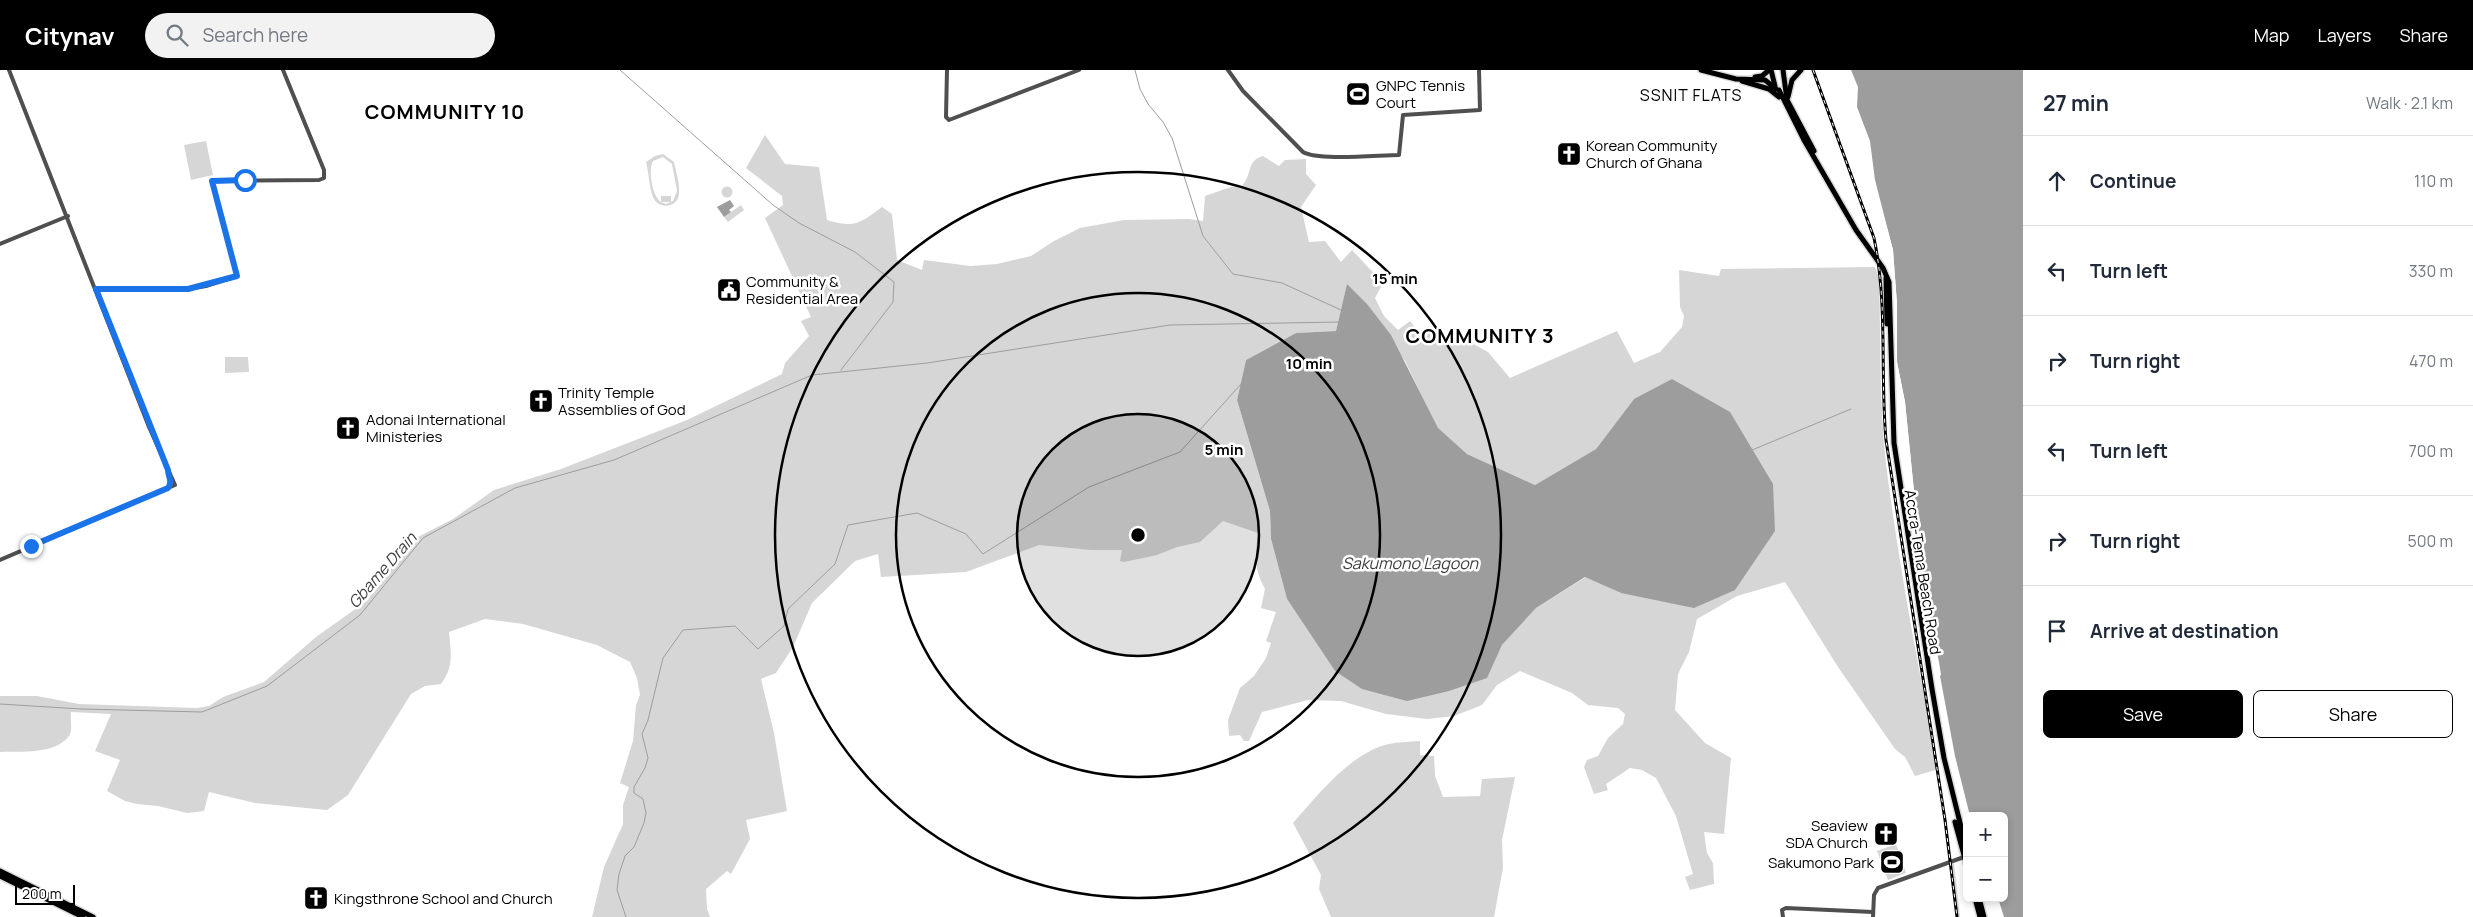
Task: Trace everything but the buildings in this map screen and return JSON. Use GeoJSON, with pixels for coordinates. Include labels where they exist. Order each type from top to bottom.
{"type":"FeatureCollection","features":[{"type":"Feature","properties":{"kind":"main road"},"geometry":{"type":"LineString","coordinates":[[1701,70],[1739,79],[1772,90],[1787,105]]}},
{"type":"Feature","properties":{"kind":"main road"},"geometry":{"type":"LineString","coordinates":[[1712,70],[1746,77],[1758,75],[1769,70]]}},
{"type":"Feature","properties":{"kind":"main road","name":"Accra-Tema Beach Road"},"geometry":{"type":"LineString","coordinates":[[1769,70],[1777,89],[1852,223],[1882,265],[1889,282],[1894,443],[1932,689],[1944,758],[1963,842]]}},
{"type":"Feature","properties":{"kind":"main road","name":"Accra-Tema Beach Road"},"geometry":{"type":"LineString","coordinates":[[1783,70],[1787,105]]}},
{"type":"Feature","properties":{"kind":"main road"},"geometry":{"type":"LineString","coordinates":[[1787,105],[1790,84],[1801,70]]}},
{"type":"Feature","properties":{"kind":"main road"},"geometry":{"type":"LineString","coordinates":[[1739,79],[1762,80],[1777,89],[1784,87]]}},
{"type":"Feature","properties":{"kind":"main road"},"geometry":{"type":"LineString","coordinates":[[0,871],[93,917]]}},
{"type":"Feature","properties":{"kind":"main road"},"geometry":{"type":"LineString","coordinates":[[0,876],[83,917]]}},
{"type":"Feature","properties":{"kind":"main road"},"geometry":{"type":"LineString","coordinates":[[1976,902],[1980,917]]}},
{"type":"Feature","properties":{"kind":"main road"},"geometry":{"type":"LineString","coordinates":[[1980,902],[1984,917]]}},
{"type":"Feature","properties":{"kind":"street"},"geometry":{"type":"LineString","coordinates":[[0,560],[174,486],[68,216],[8,70]]}},
{"type":"Feature","properties":{"kind":"street"},"geometry":{"type":"LineString","coordinates":[[96,289],[188,289],[237,276],[212,181],[319,180],[324,178],[324,170],[283,70]]}},
{"type":"Feature","properties":{"kind":"street"},"geometry":{"type":"LineString","coordinates":[[947,70],[946,117],[948,120],[1079,70]]}},
{"type":"Feature","properties":{"kind":"street"},"geometry":{"type":"LineString","coordinates":[[1228,70],[1243,91],[1303,152],[1313,156],[1399,155],[1403,115],[1480,110],[1479,70]]}},
{"type":"Feature","properties":{"kind":"street"},"geometry":{"type":"LineString","coordinates":[[0,244],[68,216]]}},
{"type":"Feature","properties":{"kind":"street"},"geometry":{"type":"LineString","coordinates":[[172,481],[181,483]]}},
{"type":"Feature","properties":{"kind":"street"},"geometry":{"type":"LineString","coordinates":[[168,488],[172,481]]}},
{"type":"Feature","properties":{"kind":"street"},"geometry":{"type":"LineString","coordinates":[[1783,917],[1782,910],[1786,908],[1873,914],[1874,895],[1878,888],[1963,856]]}},
{"type":"Feature","properties":{"kind":"shaded area"},"geometry":{"type":"Polygon","coordinates":[[[765,135],[785,164],[819,167],[827,220],[844,224],[856,223],[882,207],[892,214],[897,260],[922,270],[924,260],[970,266],[997,264],[1031,256],[1054,241],[1080,228],[1124,220],[1189,219],[1203,221],[1205,196],[1231,187],[1242,186],[1248,177],[1252,164],[1258,158],[1263,156],[1279,166],[1285,160],[1306,159],[1306,174],[1316,185],[1301,207],[1309,242],[1325,241],[1341,262],[1352,250],[1383,283],[1375,298],[1384,316],[1398,330],[1410,321],[1424,339],[1432,330],[1455,341],[1466,340],[1488,352],[1510,378],[1617,331],[1634,363],[1660,352],[1682,327],[1684,316],[1680,307],[1679,270],[1719,276],[1721,269],[1875,267],[1879,278],[1881,394],[1886,464],[1910,617],[1939,769],[1915,776],[1905,757],[1895,749],[1838,667],[1785,582],[1737,596],[1697,619],[1689,652],[1678,674],[1675,710],[1705,743],[1731,758],[1724,834],[1704,832],[1707,853],[1713,863],[1714,884],[1690,890],[1685,877],[1693,874],[1676,816],[1656,778],[1642,770],[1630,768],[1606,784],[1608,790],[1594,794],[1584,767],[1587,760],[1598,756],[1608,738],[1623,724],[1625,714],[1618,708],[1588,705],[1572,693],[1520,671],[1497,685],[1482,705],[1454,716],[1427,719],[1386,714],[1341,701],[1308,700],[1262,712],[1249,741],[1244,741],[1240,735],[1229,736],[1228,720],[1240,688],[1254,676],[1266,658],[1271,643],[1266,641],[1276,612],[1261,608],[1265,589],[1261,582],[1256,562],[1258,533],[1223,521],[1200,542],[1177,547],[1157,555],[1124,562],[1120,561],[1122,550],[1091,550],[1039,545],[966,572],[881,577],[878,554],[855,561],[812,603],[793,647],[776,673],[761,679],[774,733],[787,811],[746,820],[750,839],[731,874],[727,871],[706,889],[707,909],[710,917],[592,917],[604,867],[623,824],[623,805],[629,787],[620,783],[633,741],[636,705],[640,695],[637,678],[630,662],[597,645],[523,624],[485,619],[449,632],[450,666],[441,684],[425,686],[411,694],[348,795],[327,810],[255,803],[209,792],[204,811],[187,813],[125,801],[107,791],[120,760],[95,751],[111,714],[71,712],[70,734],[63,742],[37,751],[0,752],[0,696],[37,696],[79,704],[197,708],[209,706],[223,697],[264,682],[316,637],[368,600],[379,579],[414,539],[453,519],[494,490],[561,469],[687,420],[782,374],[785,363],[809,336],[801,321],[811,317],[765,218],[783,205],[782,196],[746,168],[765,135]],[[1347,285],[1336,331],[1296,333],[1246,360],[1237,400],[1270,511],[1271,539],[1287,599],[1335,671],[1486,678],[1502,645],[1536,608],[1586,577],[1621,593],[1634,399],[1596,449],[1535,485],[1467,454],[1437,428],[1405,361],[1347,285]]]}},
{"type":"Feature","properties":{"kind":"shaded area"},"geometry":{"type":"Polygon","coordinates":[[[206,141],[213,175],[191,180],[184,145],[206,141]]]}},
{"type":"Feature","properties":{"kind":"shaded area"},"geometry":{"type":"Polygon","coordinates":[[[663,154],[674,162],[679,194],[678,199],[672,205],[659,204],[653,197],[646,162],[655,156],[663,154]],[[663,157],[653,161],[651,176],[655,194],[661,202],[666,204],[673,201],[677,191],[672,164],[663,157]]]}},
{"type":"Feature","properties":{"kind":"shaded area"},"geometry":{"type":"Polygon","coordinates":[[[727,186],[733,192],[727,198],[721,192],[727,186]]]}},
{"type":"Feature","properties":{"kind":"shaded area"},"geometry":{"type":"Polygon","coordinates":[[[661,196],[671,196],[671,202],[661,202],[661,196]]]}},
{"type":"Feature","properties":{"kind":"shaded area"},"geometry":{"type":"Polygon","coordinates":[[[741,205],[744,210],[728,222],[724,217],[741,205]]]}},
{"type":"Feature","properties":{"kind":"shaded area"},"geometry":{"type":"Polygon","coordinates":[[[225,357],[248,357],[249,372],[225,373],[225,357]]]}},
{"type":"Feature","properties":{"kind":"shaded area"},"geometry":{"type":"Polygon","coordinates":[[[1420,741],[1420,755],[1434,756],[1435,776],[1443,797],[1480,796],[1482,779],[1515,777],[1502,840],[1503,868],[1494,917],[1331,917],[1319,889],[1321,875],[1293,823],[1340,772],[1362,755],[1385,745],[1420,741]]]}},
{"type":"Feature","properties":{"kind":"shaded area","name":"Sakumono Park"},"geometry":{"type":"Polygon","coordinates":[[[1896,844],[1906,873],[1888,880],[1877,851],[1896,844]]]}},
{"type":"Feature","properties":{"kind":"shaded area"},"geometry":{"type":"Polygon","coordinates":[[[1954,863],[1960,917],[1958,917],[1952,864],[1954,863]]]}},
{"type":"Feature","properties":{"kind":"water"},"geometry":{"type":"Polygon","coordinates":[[[1851,70],[2023,70],[2023,917],[2004,917],[1999,902],[2008,902],[2008,812],[1969,812],[1955,756],[1924,590],[1905,402],[1897,362],[1897,304],[1893,250],[1876,188],[1870,141],[1857,107],[1858,87],[1851,70]]]}},
{"type":"Feature","properties":{"kind":"water"},"geometry":{"type":"Polygon","coordinates":[[[730,200],[734,206],[729,210],[731,212],[724,217],[717,207],[730,200]]]}},
{"type":"Feature","properties":{"kind":"water","name":"Sakumono Lagoon"},"geometry":{"type":"Polygon","coordinates":[[[1347,284],[1367,304],[1391,335],[1438,428],[1467,454],[1535,485],[1596,449],[1634,399],[1672,379],[1730,412],[1773,484],[1775,531],[1735,590],[1694,608],[1621,593],[1585,577],[1536,608],[1502,645],[1487,678],[1449,691],[1407,701],[1362,689],[1335,671],[1287,599],[1271,539],[1270,511],[1237,400],[1246,360],[1296,333],[1336,331],[1347,284]]]}},
{"type":"Feature","properties":{"kind":"pier"},"geometry":{"type":"Polygon","coordinates":[[[1875,180],[1893,250],[1897,304],[1897,362],[1905,402],[1924,590],[1941,675],[1938,677],[1922,591],[1902,402],[1895,362],[1895,304],[1891,250],[1874,188],[1873,181],[1875,180]]]}},
{"type":"Feature","properties":{"kind":"waterway"},"geometry":{"type":"LineString","coordinates":[[620,70],[773,205],[799,223],[855,252],[894,282],[893,302],[841,370]]}},
{"type":"Feature","properties":{"kind":"waterway"},"geometry":{"type":"LineString","coordinates":[[1135,70],[1140,89],[1148,104],[1163,122],[1172,138],[1203,236],[1233,274],[1282,283],[1341,310]]}},
{"type":"Feature","properties":{"kind":"waterway","name":"Gbame Drain"},"geometry":{"type":"LineString","coordinates":[[0,704],[81,709],[202,712],[267,686],[360,615],[423,538],[515,488],[614,460],[812,375],[927,363],[1170,325],[1340,322]]}},
{"type":"Feature","properties":{"kind":"waterway"},"geometry":{"type":"LineString","coordinates":[[626,917],[617,890],[619,874],[625,856],[634,847],[646,813],[643,799],[634,793],[634,787],[645,768],[648,758],[642,734],[648,720],[663,658],[683,630],[735,626],[758,649],[784,626],[788,609],[835,564],[848,525],[917,513],[966,534],[983,554],[1089,487],[1180,452],[1241,384]]}},
{"type":"Feature","properties":{"kind":"waterway"},"geometry":{"type":"LineString","coordinates":[[1752,450],[1851,409]]}},
{"type":"Feature","properties":{"kind":"railway"},"geometry":{"type":"LineString","coordinates":[[1813,70],[1874,238],[1881,288],[1886,440],[1945,820],[1957,917]]}},
{"type":"Feature","properties":{"kind":"place","name":"GNPC Tennis Court"},"geometry":{"type":"Point","coordinates":[1358,94]}},
{"type":"Feature","properties":{"kind":"place","name":"Korean Community Church of Ghana"},"geometry":{"type":"Point","coordinates":[1569,154]}},
{"type":"Feature","properties":{"kind":"place","name":"Community & Residential Area"},"geometry":{"type":"Point","coordinates":[729,290]}},
{"type":"Feature","properties":{"kind":"place","name":"Trinity Temple Assemblies of God"},"geometry":{"type":"Point","coordinates":[541,401]}},
{"type":"Feature","properties":{"kind":"place","name":"Adonai International Ministeries"},"geometry":{"type":"Point","coordinates":[348,428]}},
{"type":"Feature","properties":{"kind":"place","name":"Seaview SDA Church"},"geometry":{"type":"Point","coordinates":[1886,834]}},
{"type":"Feature","properties":{"kind":"place","name":"Sakumono Park"},"geometry":{"type":"Point","coordinates":[1892,862]}},
{"type":"Feature","properties":{"kind":"place","name":"Kingsthrone School and Church"},"geometry":{"type":"Point","coordinates":[316,898]}},
{"type":"Feature","properties":{"kind":"district","name":"SSNIT FLATS"},"geometry":{"type":"Point","coordinates":[1691,95]}},
{"type":"Feature","properties":{"kind":"district","name":"COMMUNITY 10"},"geometry":{"type":"Point","coordinates":[445,111]}},
{"type":"Feature","properties":{"kind":"district","name":"COMMUNITY 3"},"geometry":{"type":"Point","coordinates":[1480,335]}},
{"type":"Feature","properties":{"kind":"route"},"geometry":{"type":"LineString","coordinates":[[31,546],[108,515],[168,488],[170,485],[171,481],[168,470],[149,427],[96,289],[200,288],[237,276],[212,181],[245,180]]}}]}
